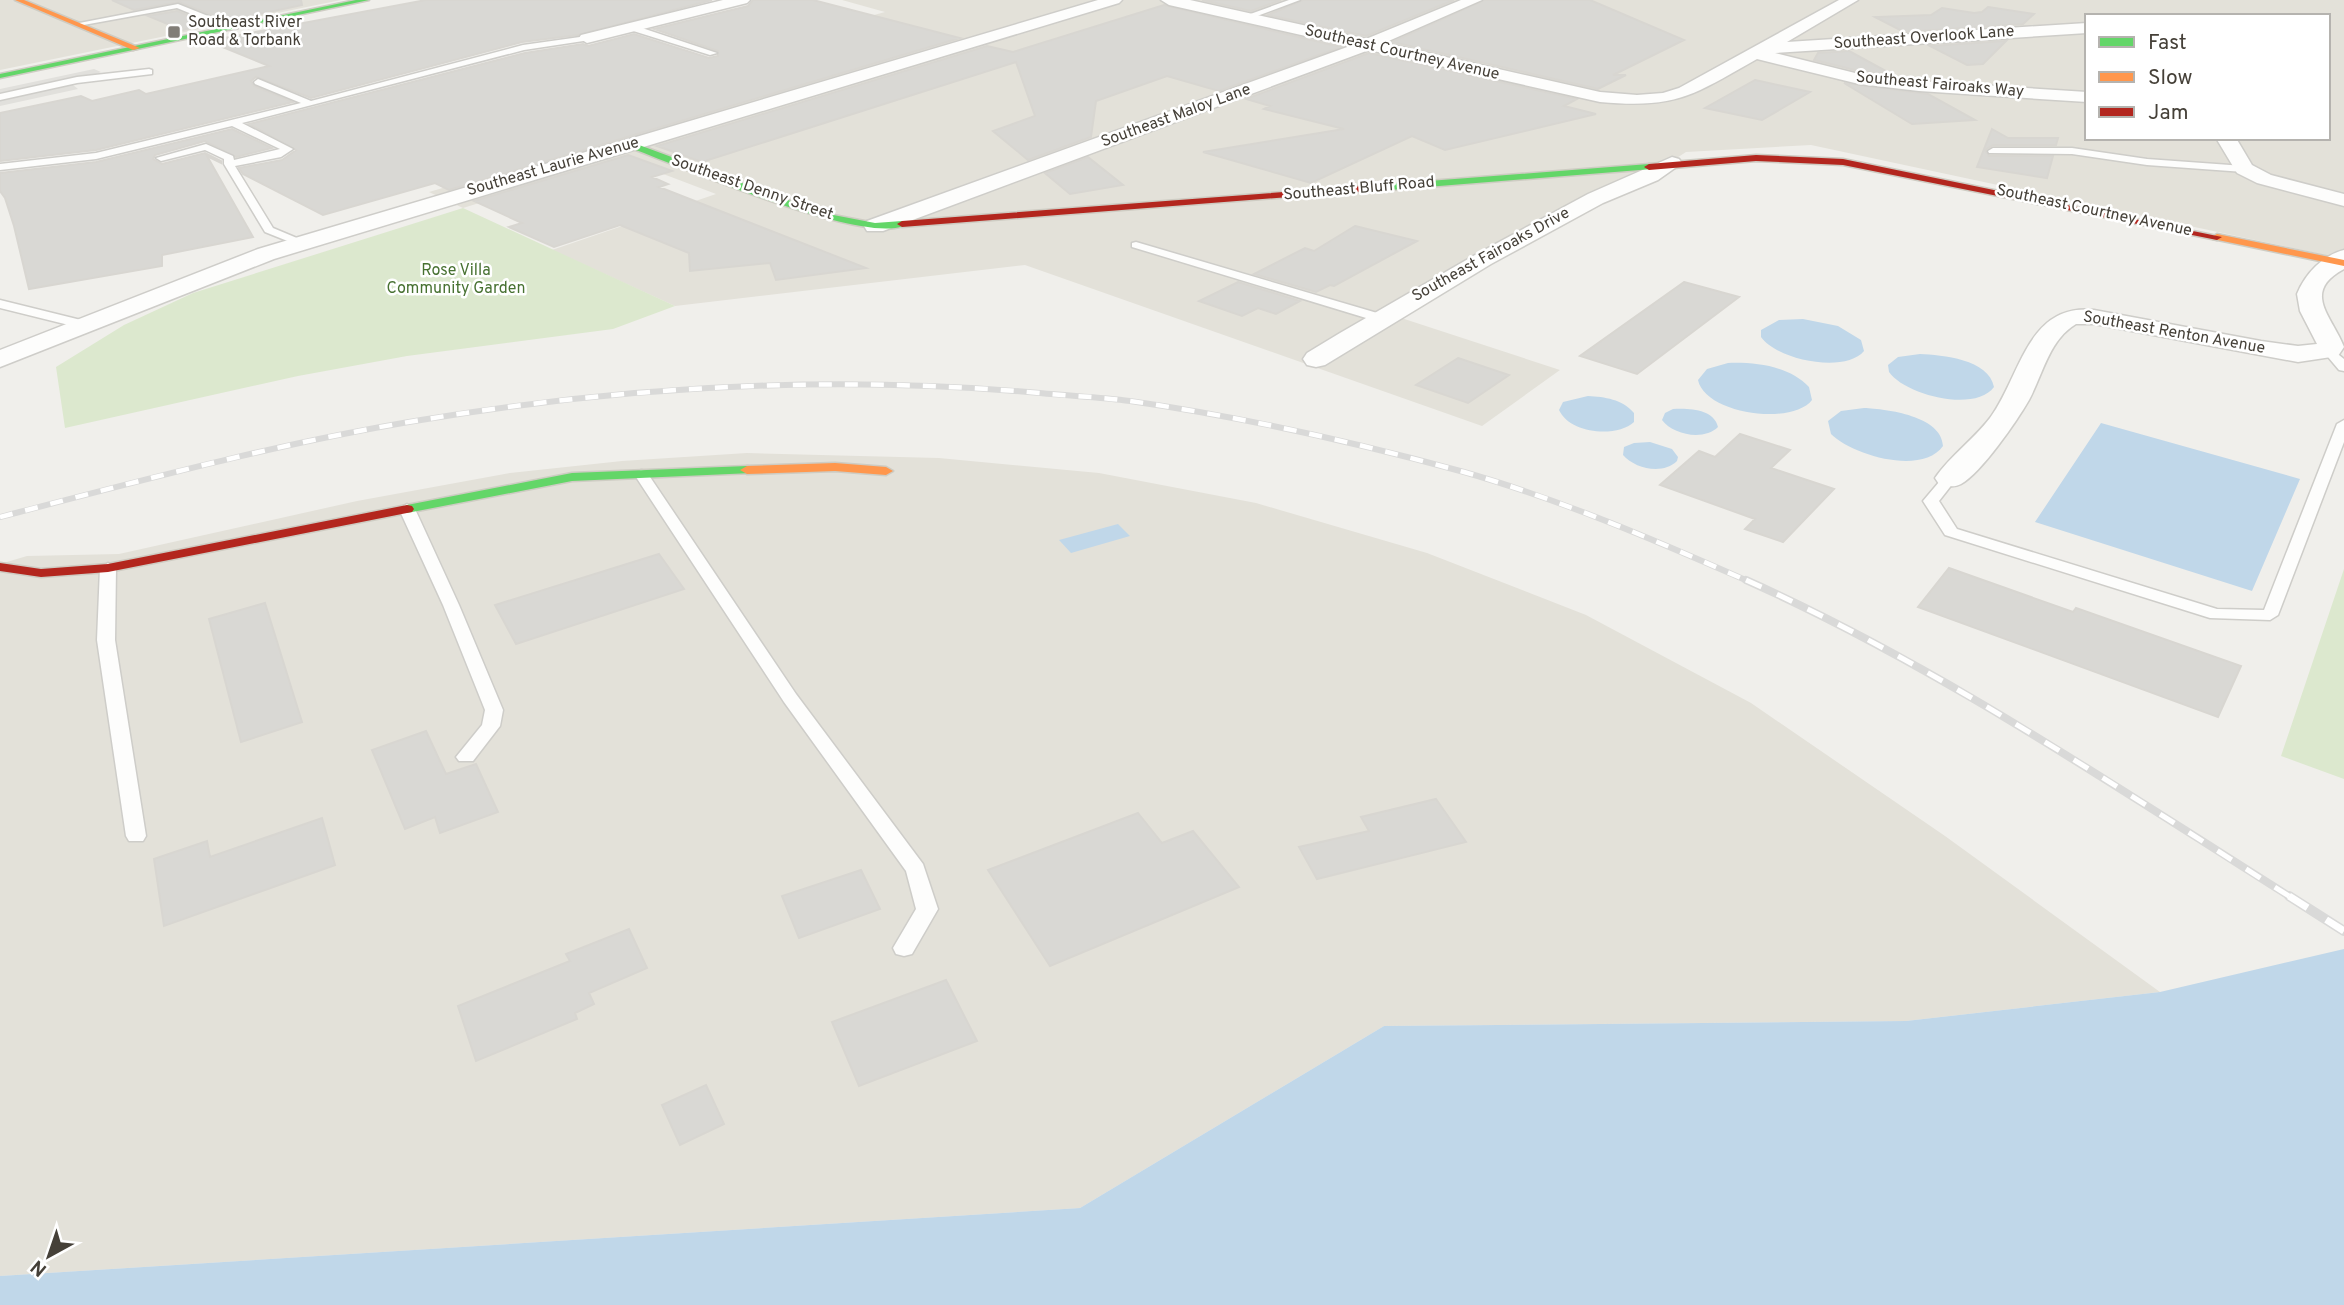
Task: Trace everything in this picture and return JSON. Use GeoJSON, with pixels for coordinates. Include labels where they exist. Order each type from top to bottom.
{"type":"FeatureCollection","features":[{"type":"Feature","properties":{"kind":"street"},"geometry":{"type":"LineString","coordinates":[[18,0],[136,48]]}},
{"type":"Feature","properties":{"kind":"street"},"geometry":{"type":"LineString","coordinates":[[0,76],[366,0]]}},
{"type":"Feature","properties":{"kind":"street"},"geometry":{"type":"LineString","coordinates":[[587,38],[742,0]]}},
{"type":"Feature","properties":{"kind":"street","name":"Southeast Laurie Avenue"},"geometry":{"type":"LineString","coordinates":[[0,359],[218,271],[300,243],[1114,0]]}},
{"type":"Feature","properties":{"kind":"street","name":"Southeast Courtney Avenue"},"geometry":{"type":"LineString","coordinates":[[1169,0],[1600,97],[1637,100],[1664,98],[1685,92],[1850,0]]}},
{"type":"Feature","properties":{"kind":"street","name":"Southeast Maloy Lane"},"geometry":{"type":"LineString","coordinates":[[875,226],[1366,45],[1474,0]]}},
{"type":"Feature","properties":{"kind":"street","name":"Southeast Overlook Lane"},"geometry":{"type":"LineString","coordinates":[[1758,51],[2085,27]]}},
{"type":"Feature","properties":{"kind":"street","name":"Southeast Fairoaks Way"},"geometry":{"type":"LineString","coordinates":[[1758,51],[1858,79],[1919,86],[2085,97]]}},
{"type":"Feature","properties":{"kind":"street"},"geometry":{"type":"LineString","coordinates":[[2228,140],[2244,169],[2286,186],[2344,200]]}},
{"type":"Feature","properties":{"kind":"street","name":"Southeast Denny Street"},"geometry":{"type":"LineString","coordinates":[[631,145],[821,215],[875,226]]}},
{"type":"Feature","properties":{"kind":"street","name":"Southeast Bluff Road"},"geometry":{"type":"LineString","coordinates":[[875,226],[1071,213],[1672,163],[1756,158],[1843,162]]}},
{"type":"Feature","properties":{"kind":"street","name":"Southeast Courtney Avenue"},"geometry":{"type":"LineString","coordinates":[[1843,162],[2343,261]]}},
{"type":"Feature","properties":{"kind":"street","name":"Southeast Fairoaks Drive"},"geometry":{"type":"LineString","coordinates":[[1316,359],[1380,318],[1589,201],[1654,176],[1672,163]]}},
{"type":"Feature","properties":{"kind":"street","name":"Southeast Renton Avenue"},"geometry":{"type":"LineString","coordinates":[[2336,359],[2308,301],[2309,293],[2322,272],[2343,261]]}},
{"type":"Feature","properties":{"kind":"street","name":"Southeast Renton Avenue"},"geometry":{"type":"LineString","coordinates":[[1950,478],[1987,442],[2024,384],[2028,366],[2054,329],[2064,320],[2076,315],[2336,359]]}},
{"type":"Feature","properties":{"kind":"street"},"geometry":{"type":"LineString","coordinates":[[0,567],[40,573],[108,568],[572,477],[835,467],[887,471]]}},
{"type":"Feature","properties":{"kind":"lane"},"geometry":{"type":"LineString","coordinates":[[1246,17],[1296,0]]}},
{"type":"Feature","properties":{"kind":"lane"},"geometry":{"type":"LineString","coordinates":[[78,24],[178,6],[234,28]]}},
{"type":"Feature","properties":{"kind":"lane"},"geometry":{"type":"LineString","coordinates":[[630,27],[713,53]]}},
{"type":"Feature","properties":{"kind":"lane"},"geometry":{"type":"LineString","coordinates":[[0,167],[96,156],[523,48],[587,38]]}},
{"type":"Feature","properties":{"kind":"lane"},"geometry":{"type":"LineString","coordinates":[[0,97],[77,80],[149,72]]}},
{"type":"Feature","properties":{"kind":"lane"},"geometry":{"type":"LineString","coordinates":[[258,82],[310,104]]}},
{"type":"Feature","properties":{"kind":"lane"},"geometry":{"type":"LineString","coordinates":[[229,164],[270,156],[288,149],[234,123]]}},
{"type":"Feature","properties":{"kind":"lane"},"geometry":{"type":"LineString","coordinates":[[161,158],[206,146],[229,158],[229,164],[269,230],[300,243]]}},
{"type":"Feature","properties":{"kind":"lane"},"geometry":{"type":"LineString","coordinates":[[1993,151],[2072,151],[2147,162],[2244,169]]}},
{"type":"Feature","properties":{"kind":"lane"},"geometry":{"type":"LineString","coordinates":[[1136,245],[1380,318]]}},
{"type":"Feature","properties":{"kind":"lane"},"geometry":{"type":"LineString","coordinates":[[0,304],[85,325]]}},
{"type":"Feature","properties":{"kind":"lane"},"geometry":{"type":"LineString","coordinates":[[1950,478],[1931,501],[1951,532],[2216,614],[2270,615],[2344,424]]}},
{"type":"Feature","properties":{"kind":"lane"},"geometry":{"type":"LineString","coordinates":[[641,474],[790,698],[916,869],[927,909],[904,948]]}},
{"type":"Feature","properties":{"kind":"lane"},"geometry":{"type":"LineString","coordinates":[[407,509],[452,605],[494,710],[491,726],[466,757]]}},
{"type":"Feature","properties":{"kind":"lane"},"geometry":{"type":"LineString","coordinates":[[108,568],[107,640],[136,836]]}},
{"type":"Feature","properties":{"kind":"shaded area"},"geometry":{"type":"Polygon","coordinates":[[[0,0],[341,0],[0,70],[0,0]]]}},
{"type":"Feature","properties":{"kind":"shaded area"},"geometry":{"type":"Polygon","coordinates":[[[842,0],[2344,0],[2344,259],[1811,145],[1686,152],[1652,174],[1386,313],[1560,370],[1482,426],[1025,265],[675,306],[552,250],[716,194],[629,161],[612,162],[463,208],[429,192],[796,84],[715,59],[885,12],[842,0]]]}},
{"type":"Feature","properties":{"kind":"shaded area"},"geometry":{"type":"Polygon","coordinates":[[[94,69],[101,72],[73,85],[78,89],[0,106],[0,89],[94,69]]]}},
{"type":"Feature","properties":{"kind":"shaded area"},"geometry":{"type":"Polygon","coordinates":[[[747,453],[939,458],[1099,473],[1256,503],[1427,553],[1586,615],[1751,703],[1945,836],[2160,992],[1906,1021],[1384,1026],[1080,1208],[0,1276],[0,564],[27,556],[119,554],[357,501],[510,473],[622,461],[747,453]]]}},
{"type":"Feature","properties":{"kind":"green space","name":"Rose Villa Community Garden"},"geometry":{"type":"Polygon","coordinates":[[[463,208],[675,306],[613,329],[407,356],[298,376],[65,428],[56,367],[124,325],[193,293],[463,208]]]}},
{"type":"Feature","properties":{"kind":"green space"},"geometry":{"type":"Polygon","coordinates":[[[2344,569],[2344,779],[2281,756],[2344,569]]]}},
{"type":"Feature","properties":{"kind":"water"},"geometry":{"type":"Polygon","coordinates":[[[1803,319],[1838,326],[1861,340],[1864,351],[1855,358],[1842,362],[1811,361],[1781,352],[1761,337],[1761,330],[1779,320],[1803,319]]]}},
{"type":"Feature","properties":{"kind":"water"},"geometry":{"type":"Polygon","coordinates":[[[1920,354],[1963,360],[1983,370],[1994,387],[1985,395],[1972,399],[1940,398],[1909,388],[1889,372],[1888,365],[1898,357],[1920,354]]]}},
{"type":"Feature","properties":{"kind":"water"},"geometry":{"type":"Polygon","coordinates":[[[1728,363],[1750,363],[1792,374],[1809,387],[1812,400],[1802,408],[1787,413],[1769,414],[1732,408],[1716,401],[1704,392],[1698,380],[1707,369],[1728,363]]]}},
{"type":"Feature","properties":{"kind":"water"},"geometry":{"type":"Polygon","coordinates":[[[1588,396],[1619,402],[1634,413],[1634,422],[1617,430],[1594,431],[1573,424],[1559,410],[1563,402],[1588,396]]]}},
{"type":"Feature","properties":{"kind":"water"},"geometry":{"type":"Polygon","coordinates":[[[1864,408],[1886,410],[1924,421],[1940,436],[1943,446],[1933,455],[1920,460],[1904,461],[1870,455],[1841,442],[1831,434],[1828,421],[1841,411],[1864,408]]]}},
{"type":"Feature","properties":{"kind":"water"},"geometry":{"type":"Polygon","coordinates":[[[1673,409],[1706,413],[1712,416],[1718,427],[1697,435],[1673,429],[1662,420],[1665,413],[1673,409]]]}},
{"type":"Feature","properties":{"kind":"water"},"geometry":{"type":"Polygon","coordinates":[[[2101,423],[2300,479],[2252,591],[2035,522],[2101,423]]]}},
{"type":"Feature","properties":{"kind":"water"},"geometry":{"type":"Polygon","coordinates":[[[1650,442],[1672,449],[1678,457],[1677,461],[1657,469],[1642,467],[1623,455],[1624,447],[1650,442]]]}},
{"type":"Feature","properties":{"kind":"water"},"geometry":{"type":"Polygon","coordinates":[[[1118,524],[1130,536],[1071,553],[1059,540],[1118,524]]]}},
{"type":"Feature","properties":{"kind":"water"},"geometry":{"type":"Polygon","coordinates":[[[2344,949],[2344,1305],[0,1305],[0,1276],[1080,1208],[1384,1026],[1906,1021],[2160,992],[2344,949]]]}},
{"type":"Feature","properties":{"kind":"building"},"geometry":{"type":"Polygon","coordinates":[[[112,0],[301,0],[302,5],[227,21],[179,2],[134,10],[112,0]]]}},
{"type":"Feature","properties":{"kind":"building"},"geometry":{"type":"Polygon","coordinates":[[[426,0],[712,0],[578,35],[522,42],[311,98],[256,77],[251,81],[254,86],[293,102],[96,150],[0,161],[0,113],[81,96],[92,101],[139,90],[146,94],[269,66],[208,41],[426,0]]]}},
{"type":"Feature","properties":{"kind":"building"},"geometry":{"type":"Polygon","coordinates":[[[753,0],[813,0],[960,38],[449,190],[435,183],[323,215],[243,174],[239,168],[282,160],[296,150],[249,124],[525,53],[583,44],[588,46],[634,34],[709,58],[718,56],[718,51],[654,29],[748,6],[753,0]]]}},
{"type":"Feature","properties":{"kind":"building"},"geometry":{"type":"Polygon","coordinates":[[[1202,0],[1281,0],[1251,11],[1202,0]]]}},
{"type":"Feature","properties":{"kind":"building"},"geometry":{"type":"Polygon","coordinates":[[[1303,0],[1454,0],[1366,36],[1268,15],[1303,0]]]}},
{"type":"Feature","properties":{"kind":"building"},"geometry":{"type":"Polygon","coordinates":[[[1484,0],[1590,0],[1684,40],[1613,75],[1626,75],[1598,89],[1392,42],[1484,0]]]}},
{"type":"Feature","properties":{"kind":"building"},"geometry":{"type":"Polygon","coordinates":[[[1164,5],[1341,47],[1219,91],[1167,76],[1096,101],[1091,137],[1028,160],[993,131],[1035,116],[1016,62],[702,162],[657,146],[987,46],[1013,52],[1164,5]]]}},
{"type":"Feature","properties":{"kind":"building"},"geometry":{"type":"Polygon","coordinates":[[[1988,7],[2034,14],[2023,24],[1904,32],[1875,17],[1931,15],[1942,8],[1974,13],[1982,12],[1988,7]]]}},
{"type":"Feature","properties":{"kind":"building"},"geometry":{"type":"Polygon","coordinates":[[[177,11],[210,24],[182,30],[148,16],[177,11]]]}},
{"type":"Feature","properties":{"kind":"building"},"geometry":{"type":"Polygon","coordinates":[[[2006,41],[1983,64],[1967,65],[1930,46],[2006,41]]]}},
{"type":"Feature","properties":{"kind":"building"},"geometry":{"type":"Polygon","coordinates":[[[1849,51],[1893,75],[1859,71],[1814,60],[1818,53],[1849,51]]]}},
{"type":"Feature","properties":{"kind":"building"},"geometry":{"type":"Polygon","coordinates":[[[1369,53],[1577,99],[1564,106],[1596,114],[1445,150],[1412,136],[1311,183],[1203,152],[1344,129],[1264,109],[1270,106],[1246,99],[1369,53]]]}},
{"type":"Feature","properties":{"kind":"building"},"geometry":{"type":"Polygon","coordinates":[[[1755,80],[1810,92],[1762,120],[1705,108],[1755,80]]]}},
{"type":"Feature","properties":{"kind":"building"},"geometry":{"type":"Polygon","coordinates":[[[1844,83],[1928,94],[1975,120],[1912,124],[1844,83]]]}},
{"type":"Feature","properties":{"kind":"building"},"geometry":{"type":"Polygon","coordinates":[[[232,129],[272,148],[236,157],[205,141],[155,155],[153,159],[162,164],[205,153],[221,161],[207,156],[253,237],[162,255],[162,266],[29,289],[14,226],[0,191],[0,173],[96,162],[232,129]]]}},
{"type":"Feature","properties":{"kind":"building"},"geometry":{"type":"Polygon","coordinates":[[[1992,129],[2008,138],[2058,138],[2056,145],[1993,145],[1985,150],[1989,156],[2053,156],[2047,178],[1977,167],[1992,129]]]}},
{"type":"Feature","properties":{"kind":"building"},"geometry":{"type":"Polygon","coordinates":[[[628,155],[672,171],[652,177],[668,184],[659,187],[866,268],[776,280],[770,263],[690,271],[689,253],[620,225],[554,247],[509,227],[522,223],[474,201],[628,155]]]}},
{"type":"Feature","properties":{"kind":"building"},"geometry":{"type":"Polygon","coordinates":[[[1088,157],[1123,185],[1070,194],[1045,173],[1088,157]]]}},
{"type":"Feature","properties":{"kind":"building"},"geometry":{"type":"Polygon","coordinates":[[[1355,226],[1417,241],[1334,286],[1330,285],[1316,292],[1254,274],[1305,248],[1314,251],[1355,226]]]}},
{"type":"Feature","properties":{"kind":"building"},"geometry":{"type":"Polygon","coordinates":[[[1238,282],[1300,301],[1276,314],[1258,308],[1242,316],[1199,301],[1238,282]]]}},
{"type":"Feature","properties":{"kind":"building"},"geometry":{"type":"Polygon","coordinates":[[[1684,282],[1739,297],[1637,374],[1580,356],[1684,282]]]}},
{"type":"Feature","properties":{"kind":"building"},"geometry":{"type":"Polygon","coordinates":[[[1458,358],[1509,375],[1468,403],[1416,385],[1458,358]]]}},
{"type":"Feature","properties":{"kind":"building"},"geometry":{"type":"Polygon","coordinates":[[[1740,434],[1790,450],[1771,468],[1834,489],[1783,542],[1745,529],[1755,519],[1660,485],[1699,451],[1715,457],[1740,434]]]}},
{"type":"Feature","properties":{"kind":"building"},"geometry":{"type":"Polygon","coordinates":[[[659,554],[684,589],[516,644],[495,605],[659,554]]]}},
{"type":"Feature","properties":{"kind":"building"},"geometry":{"type":"Polygon","coordinates":[[[1949,568],[2073,612],[2076,608],[2241,666],[2218,717],[1918,607],[1949,568]]]}},
{"type":"Feature","properties":{"kind":"building"},"geometry":{"type":"Polygon","coordinates":[[[265,603],[302,722],[241,742],[209,619],[265,603]]]}},
{"type":"Feature","properties":{"kind":"building"},"geometry":{"type":"Polygon","coordinates":[[[426,731],[446,774],[476,764],[498,812],[440,833],[435,817],[405,829],[372,750],[426,731]]]}},
{"type":"Feature","properties":{"kind":"building"},"geometry":{"type":"Polygon","coordinates":[[[1436,799],[1466,842],[1317,879],[1299,847],[1369,831],[1361,817],[1436,799]]]}},
{"type":"Feature","properties":{"kind":"building"},"geometry":{"type":"Polygon","coordinates":[[[1138,813],[1162,843],[1193,831],[1239,887],[1050,966],[988,870],[1138,813]]]}},
{"type":"Feature","properties":{"kind":"building"},"geometry":{"type":"Polygon","coordinates":[[[322,818],[335,865],[164,926],[154,859],[207,841],[210,857],[322,818]]]}},
{"type":"Feature","properties":{"kind":"building"},"geometry":{"type":"Polygon","coordinates":[[[861,870],[880,909],[799,938],[782,896],[861,870]]]}},
{"type":"Feature","properties":{"kind":"building"},"geometry":{"type":"Polygon","coordinates":[[[629,929],[647,968],[589,993],[594,1004],[575,1013],[577,1019],[476,1061],[458,1006],[570,961],[566,954],[629,929]]]}},
{"type":"Feature","properties":{"kind":"building"},"geometry":{"type":"Polygon","coordinates":[[[946,980],[977,1041],[859,1086],[832,1022],[946,980]]]}},
{"type":"Feature","properties":{"kind":"building"},"geometry":{"type":"Polygon","coordinates":[[[706,1085],[724,1124],[680,1145],[662,1105],[706,1085]]]}},
{"type":"Feature","properties":{"kind":"railway"},"geometry":{"type":"LineString","coordinates":[[0,517],[262,451],[368,429],[498,408],[730,387],[885,385],[1130,401],[1298,431],[1464,472],[1537,495],[1750,582]]}},
{"type":"Feature","properties":{"kind":"railway"},"geometry":{"type":"LineString","coordinates":[[1746,580],[1887,650],[1956,689],[2092,771],[2292,898]]}},
{"type":"Feature","properties":{"kind":"railway"},"geometry":{"type":"LineString","coordinates":[[2289,896],[2344,931]]}},
{"type":"Feature","properties":{"kind":"traffic: fast"},"geometry":{"type":"LineString","coordinates":[[0,76],[366,0]]}},
{"type":"Feature","properties":{"kind":"traffic: fast"},"geometry":{"type":"LineString","coordinates":[[631,145],[821,215],[875,226],[902,224]]}},
{"type":"Feature","properties":{"kind":"traffic: fast"},"geometry":{"type":"LineString","coordinates":[[1377,188],[1649,167]]}},
{"type":"Feature","properties":{"kind":"traffic: fast"},"geometry":{"type":"LineString","coordinates":[[407,509],[572,477],[747,470]]}},
{"type":"Feature","properties":{"kind":"traffic: slow"},"geometry":{"type":"LineString","coordinates":[[18,0],[136,48]]}},
{"type":"Feature","properties":{"kind":"traffic: slow"},"geometry":{"type":"LineString","coordinates":[[2217,237],[2344,263]]}},
{"type":"Feature","properties":{"kind":"traffic: slow"},"geometry":{"type":"LineString","coordinates":[[747,470],[835,467],[886,471]]}},
{"type":"Feature","properties":{"kind":"traffic: jam"},"geometry":{"type":"LineString","coordinates":[[1649,167],[1756,158],[1843,162],[2217,237]]}},
{"type":"Feature","properties":{"kind":"traffic: jam"},"geometry":{"type":"LineString","coordinates":[[902,224],[1377,188]]}},
{"type":"Feature","properties":{"kind":"traffic: jam"},"geometry":{"type":"LineString","coordinates":[[0,567],[41,573],[108,568],[407,509]]}},
{"type":"Feature","properties":{"kind":"place","name":"Southeast River Road & Torbank"},"geometry":{"type":"Point","coordinates":[174,32]}}]}
